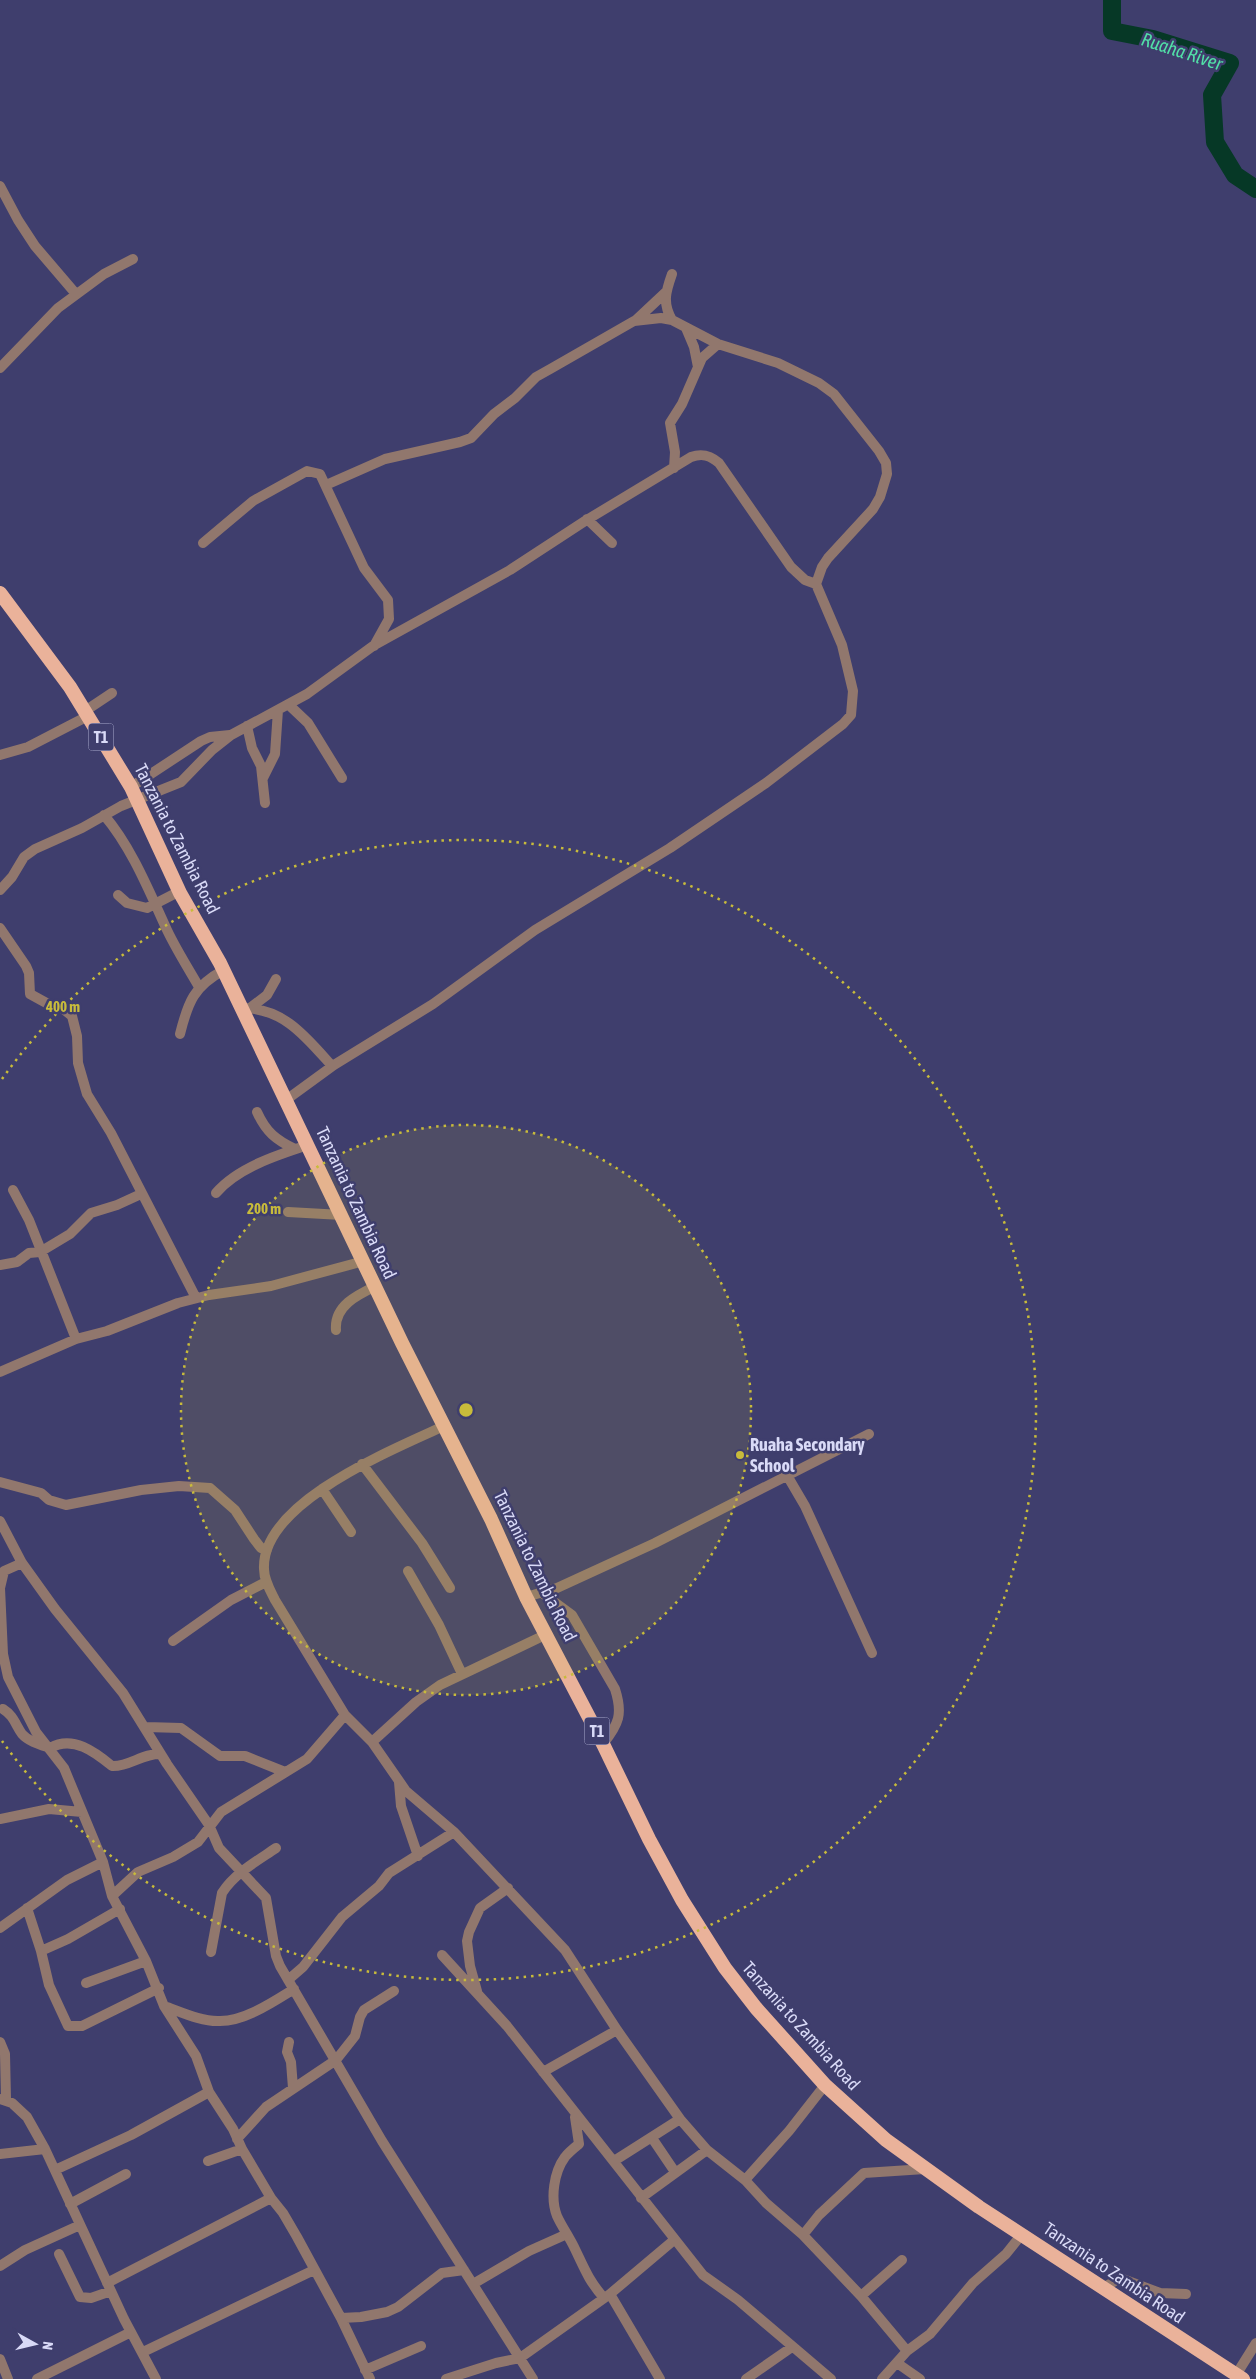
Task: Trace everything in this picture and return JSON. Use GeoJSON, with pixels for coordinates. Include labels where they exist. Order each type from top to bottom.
{"type":"FeatureCollection","features":[{"type":"Feature","properties":{"kind":"highway","name":"Tanzania to Zambia Road"},"geometry":{"type":"LineString","coordinates":[[0,593],[70,687],[131,787],[180,891],[246,1008],[286,1100],[302,1147],[342,1214],[491,1519],[526,1597],[603,1744],[649,1839],[682,1900],[720,1961],[756,2008],[824,2085],[886,2140],[925,2169],[1239,2377]]}},
{"type":"Feature","properties":{"kind":"street"},"geometry":{"type":"LineString","coordinates":[[0,186],[18,220],[35,246],[76,294]]}},
{"type":"Feature","properties":{"kind":"street"},"geometry":{"type":"LineString","coordinates":[[0,368],[46,319],[76,294],[104,274],[133,260]]}},
{"type":"Feature","properties":{"kind":"street"},"geometry":{"type":"LineString","coordinates":[[672,274],[666,292],[665,305],[672,320]]}},
{"type":"Feature","properties":{"kind":"street"},"geometry":{"type":"LineString","coordinates":[[326,486],[385,459],[471,438],[494,414],[515,398],[536,377],[634,321],[666,292]]}},
{"type":"Feature","properties":{"kind":"street"},"geometry":{"type":"LineString","coordinates":[[286,1100],[332,1066],[434,1004],[535,930],[670,848],[766,783],[843,724],[851,715],[853,691],[842,645],[816,584],[822,567],[828,558],[873,509],[880,497],[886,483],[886,463],[834,394],[795,370],[718,344],[672,320],[661,318],[634,321]]}},
{"type":"Feature","properties":{"kind":"street"},"geometry":{"type":"LineString","coordinates":[[686,328],[694,347],[698,367]]}},
{"type":"Feature","properties":{"kind":"street"},"geometry":{"type":"LineString","coordinates":[[674,468],[675,452],[670,423],[682,404],[706,353],[718,344]]}},
{"type":"Feature","properties":{"kind":"street"},"geometry":{"type":"LineString","coordinates":[[0,890],[29,852],[82,828],[121,806],[180,782],[212,750],[231,735],[289,705],[373,646],[510,570],[587,519],[695,455],[711,456],[719,463],[791,567],[805,580],[816,584]]}},
{"type":"Feature","properties":{"kind":"street"},"geometry":{"type":"LineString","coordinates":[[203,543],[253,500],[307,471],[320,474],[364,568],[388,600],[389,619],[373,646]]}},
{"type":"Feature","properties":{"kind":"street"},"geometry":{"type":"LineString","coordinates":[[587,519],[612,543]]}},
{"type":"Feature","properties":{"kind":"street"},"geometry":{"type":"LineString","coordinates":[[0,755],[28,747],[87,714],[112,693]]}},
{"type":"Feature","properties":{"kind":"street"},"geometry":{"type":"LineString","coordinates":[[289,705],[308,723],[342,778]]}},
{"type":"Feature","properties":{"kind":"street"},"geometry":{"type":"LineString","coordinates":[[263,779],[275,754],[278,710]]}},
{"type":"Feature","properties":{"kind":"street"},"geometry":{"type":"LineString","coordinates":[[247,726],[250,743],[261,766],[266,803]]}},
{"type":"Feature","properties":{"kind":"street"},"geometry":{"type":"LineString","coordinates":[[131,787],[201,740],[231,735]]}},
{"type":"Feature","properties":{"kind":"street"},"geometry":{"type":"LineString","coordinates":[[104,815],[123,841],[157,904],[174,943],[199,987]]}},
{"type":"Feature","properties":{"kind":"street"},"geometry":{"type":"LineString","coordinates":[[118,895],[127,903],[147,908],[180,891]]}},
{"type":"Feature","properties":{"kind":"street"},"geometry":{"type":"LineString","coordinates":[[0,928],[23,959],[29,973],[30,994],[50,1005],[62,1008],[72,1016],[78,1036],[78,1063],[83,1086],[111,1133],[196,1298]]}},
{"type":"Feature","properties":{"kind":"street"},"geometry":{"type":"LineString","coordinates":[[180,1034],[188,1008],[199,987],[224,970]]}},
{"type":"Feature","properties":{"kind":"street"},"geometry":{"type":"LineString","coordinates":[[246,1008],[266,995],[276,979]]}},
{"type":"Feature","properties":{"kind":"street"},"geometry":{"type":"LineString","coordinates":[[246,1008],[267,1011],[286,1019],[301,1032],[332,1066]]}},
{"type":"Feature","properties":{"kind":"street"},"geometry":{"type":"LineString","coordinates":[[257,1112],[269,1134],[280,1142],[302,1147]]}},
{"type":"Feature","properties":{"kind":"street"},"geometry":{"type":"LineString","coordinates":[[216,1193],[230,1180],[302,1147]]}},
{"type":"Feature","properties":{"kind":"street"},"geometry":{"type":"LineString","coordinates":[[13,1190],[29,1220],[40,1252],[76,1339]]}},
{"type":"Feature","properties":{"kind":"street"},"geometry":{"type":"LineString","coordinates":[[0,1265],[17,1262],[29,1252],[40,1252],[70,1234],[91,1213],[118,1206],[142,1194]]}},
{"type":"Feature","properties":{"kind":"street"},"geometry":{"type":"LineString","coordinates":[[288,1212],[342,1214]]}},
{"type":"Feature","properties":{"kind":"street"},"geometry":{"type":"LineString","coordinates":[[0,1372],[76,1339],[107,1331],[196,1298],[271,1286],[364,1260]]}},
{"type":"Feature","properties":{"kind":"street"},"geometry":{"type":"LineString","coordinates":[[336,1330],[336,1319],[340,1310],[355,1297],[376,1286]]}},
{"type":"Feature","properties":{"kind":"street"},"geometry":{"type":"LineString","coordinates":[[444,1426],[362,1464],[322,1489],[284,1521],[267,1550],[264,1569],[266,1582],[289,1626],[344,1715],[372,1742],[399,1782],[413,1797],[454,1832],[565,1950],[616,2030],[680,2119],[707,2150],[745,2180],[766,2203],[803,2235],[861,2296],[907,2351]]}},
{"type":"Feature","properties":{"kind":"street"},"geometry":{"type":"LineString","coordinates":[[526,1597],[542,1593],[655,1543],[788,1477],[869,1434]]}},
{"type":"Feature","properties":{"kind":"street"},"geometry":{"type":"LineString","coordinates":[[362,1464],[422,1543],[450,1588]]}},
{"type":"Feature","properties":{"kind":"street"},"geometry":{"type":"LineString","coordinates":[[788,1477],[805,1506],[872,1653]]}},
{"type":"Feature","properties":{"kind":"street"},"geometry":{"type":"LineString","coordinates":[[0,1482],[41,1493],[49,1500],[66,1505],[141,1490],[179,1486],[210,1488],[235,1510],[262,1548],[267,1550]]}},
{"type":"Feature","properties":{"kind":"street"},"geometry":{"type":"LineString","coordinates":[[322,1489],[351,1532]]}},
{"type":"Feature","properties":{"kind":"street"},"geometry":{"type":"LineString","coordinates":[[0,1520],[5,1540],[55,1609],[103,1666],[146,1727],[161,1754],[209,1825],[220,1848],[266,1898],[270,1911],[276,1956],[288,1980],[382,2142],[533,2379]]}},
{"type":"Feature","properties":{"kind":"street"},"geometry":{"type":"LineString","coordinates":[[22,1562],[6,1570],[1,1580],[3,1654],[8,1677],[36,1732],[64,1768],[103,1862],[112,1896],[146,1961],[164,2006],[196,2056],[209,2092],[233,2129],[242,2149],[271,2198],[283,2213],[341,2318],[368,2374],[421,2346]]}},
{"type":"Feature","properties":{"kind":"street"},"geometry":{"type":"LineString","coordinates":[[408,1570],[439,1625],[462,1674]]}},
{"type":"Feature","properties":{"kind":"street"},"geometry":{"type":"LineString","coordinates":[[173,1641],[232,1600],[266,1582]]}},
{"type":"Feature","properties":{"kind":"street"},"geometry":{"type":"LineString","coordinates":[[542,1593],[572,1615],[615,1689],[619,1717],[617,1726],[603,1744]]}},
{"type":"Feature","properties":{"kind":"street"},"geometry":{"type":"LineString","coordinates":[[372,1742],[416,1702],[440,1685],[547,1634]]}},
{"type":"Feature","properties":{"kind":"street"},"geometry":{"type":"LineString","coordinates":[[2,1709],[28,1714]]}},
{"type":"Feature","properties":{"kind":"street"},"geometry":{"type":"LineString","coordinates":[[2,1709],[14,1717],[20,1730],[28,1739],[50,1748],[60,1744],[90,1748],[112,1766],[146,1754],[161,1754]]}},
{"type":"Feature","properties":{"kind":"street"},"geometry":{"type":"LineString","coordinates":[[112,1896],[138,1872],[173,1857],[198,1842],[209,1825],[221,1812],[307,1759],[344,1715]]}},
{"type":"Feature","properties":{"kind":"street"},"geometry":{"type":"LineString","coordinates":[[146,1727],[181,1728],[220,1756],[245,1756],[285,1772]]}},
{"type":"Feature","properties":{"kind":"street"},"geometry":{"type":"LineString","coordinates":[[399,1782],[401,1806],[418,1856]]}},
{"type":"Feature","properties":{"kind":"street"},"geometry":{"type":"LineString","coordinates":[[0,1819],[49,1809],[82,1812]]}},
{"type":"Feature","properties":{"kind":"street"},"geometry":{"type":"LineString","coordinates":[[288,1980],[303,1967],[342,1917],[379,1886],[389,1873],[454,1832]]}},
{"type":"Feature","properties":{"kind":"street"},"geometry":{"type":"LineString","coordinates":[[211,1952],[222,1893],[241,1873],[276,1848]]}},
{"type":"Feature","properties":{"kind":"street"},"geometry":{"type":"LineString","coordinates":[[0,1928],[67,1880],[103,1862]]}},
{"type":"Feature","properties":{"kind":"street"},"geometry":{"type":"LineString","coordinates":[[478,1993],[470,1966],[467,1942],[469,1932],[480,1908],[508,1888]]}},
{"type":"Feature","properties":{"kind":"street"},"geometry":{"type":"LineString","coordinates":[[27,1908],[41,1951],[49,1985],[68,2026],[82,2026],[158,1988]]}},
{"type":"Feature","properties":{"kind":"street"},"geometry":{"type":"LineString","coordinates":[[41,1951],[68,1939],[120,1909]]}},
{"type":"Feature","properties":{"kind":"street"},"geometry":{"type":"LineString","coordinates":[[442,1955],[478,1993],[614,2161],[703,2275],[779,2333],[792,2347],[831,2379]]}},
{"type":"Feature","properties":{"kind":"street"},"geometry":{"type":"LineString","coordinates":[[86,1983],[146,1961]]}},
{"type":"Feature","properties":{"kind":"street"},"geometry":{"type":"LineString","coordinates":[[164,2006],[204,2019],[227,2021],[255,2010],[294,1989]]}},
{"type":"Feature","properties":{"kind":"street"},"geometry":{"type":"LineString","coordinates":[[237,2139],[266,2107],[336,2060],[356,2036],[360,2017],[364,2010],[394,1991]]}},
{"type":"Feature","properties":{"kind":"street"},"geometry":{"type":"LineString","coordinates":[[542,2072],[616,2030]]}},
{"type":"Feature","properties":{"kind":"street"},"geometry":{"type":"LineString","coordinates":[[0,2042],[5,2054],[3,2099],[12,2103],[26,2117],[45,2149],[109,2287],[156,2379]]}},
{"type":"Feature","properties":{"kind":"street"},"geometry":{"type":"LineString","coordinates":[[289,2042],[287,2052],[291,2062],[293,2088]]}},
{"type":"Feature","properties":{"kind":"street"},"geometry":{"type":"LineString","coordinates":[[745,2180],[789,2131],[824,2085]]}},
{"type":"Feature","properties":{"kind":"street"},"geometry":{"type":"LineString","coordinates":[[55,2170],[123,2140],[209,2092]]}},
{"type":"Feature","properties":{"kind":"street"},"geometry":{"type":"LineString","coordinates":[[575,2114],[579,2144],[562,2161],[554,2193],[555,2210],[587,2277],[607,2296],[660,2379]]}},
{"type":"Feature","properties":{"kind":"street"},"geometry":{"type":"LineString","coordinates":[[614,2161],[680,2119]]}},
{"type":"Feature","properties":{"kind":"street"},"geometry":{"type":"LineString","coordinates":[[652,2138],[675,2172]]}},
{"type":"Feature","properties":{"kind":"street"},"geometry":{"type":"LineString","coordinates":[[0,2154],[45,2149]]}},
{"type":"Feature","properties":{"kind":"street"},"geometry":{"type":"LineString","coordinates":[[208,2161],[242,2149]]}},
{"type":"Feature","properties":{"kind":"street"},"geometry":{"type":"LineString","coordinates":[[641,2198],[707,2150]]}},
{"type":"Feature","properties":{"kind":"street"},"geometry":{"type":"LineString","coordinates":[[803,2235],[819,2215],[864,2173],[925,2169]]}},
{"type":"Feature","properties":{"kind":"street"},"geometry":{"type":"LineString","coordinates":[[70,2204],[126,2174]]}},
{"type":"Feature","properties":{"kind":"street"},"geometry":{"type":"LineString","coordinates":[[59,2254],[80,2297],[91,2298],[271,2198]]}},
{"type":"Feature","properties":{"kind":"street"},"geometry":{"type":"LineString","coordinates":[[0,2266],[25,2250],[80,2225]]}},
{"type":"Feature","properties":{"kind":"street"},"geometry":{"type":"LineString","coordinates":[[472,2284],[529,2252],[567,2234]]}},
{"type":"Feature","properties":{"kind":"street"},"geometry":{"type":"LineString","coordinates":[[882,2379],[907,2351],[930,2334],[973,2284],[1006,2254],[1022,2234]]}},
{"type":"Feature","properties":{"kind":"street"},"geometry":{"type":"LineString","coordinates":[[446,2379],[496,2363],[520,2358],[607,2296],[674,2240]]}},
{"type":"Feature","properties":{"kind":"street"},"geometry":{"type":"LineString","coordinates":[[861,2296],[902,2260]]}},
{"type":"Feature","properties":{"kind":"street"},"geometry":{"type":"LineString","coordinates":[[143,2352],[314,2270]]}},
{"type":"Feature","properties":{"kind":"street"},"geometry":{"type":"LineString","coordinates":[[341,2318],[361,2317],[387,2312],[398,2307],[441,2274],[464,2270]]}},
{"type":"Feature","properties":{"kind":"street"},"geometry":{"type":"LineString","coordinates":[[1103,2288],[1120,2278],[1160,2293],[1186,2294]]}},
{"type":"Feature","properties":{"kind":"street"},"geometry":{"type":"LineString","coordinates":[[37,2379],[131,2332]]}},
{"type":"Feature","properties":{"kind":"street"},"geometry":{"type":"LineString","coordinates":[[1239,2377],[1256,2343]]}},
{"type":"Feature","properties":{"kind":"street"},"geometry":{"type":"LineString","coordinates":[[746,2379],[792,2347]]}},
{"type":"Feature","properties":{"kind":"street"},"geometry":{"type":"LineString","coordinates":[[0,2359],[8,2379]]}},
{"type":"Feature","properties":{"kind":"street"},"geometry":{"type":"LineString","coordinates":[[897,2363],[920,2379]]}},
{"type":"Feature","properties":{"kind":"waterway","name":"Ruaha River"},"geometry":{"type":"LineString","coordinates":[[1112,0],[1112,31],[1153,39],[1230,63],[1212,95],[1215,142],[1235,175],[1256,189]]}},
{"type":"Feature","properties":{"kind":"place","name":"Ruaha Secondary School"},"geometry":{"type":"Point","coordinates":[740,1455]}}]}
